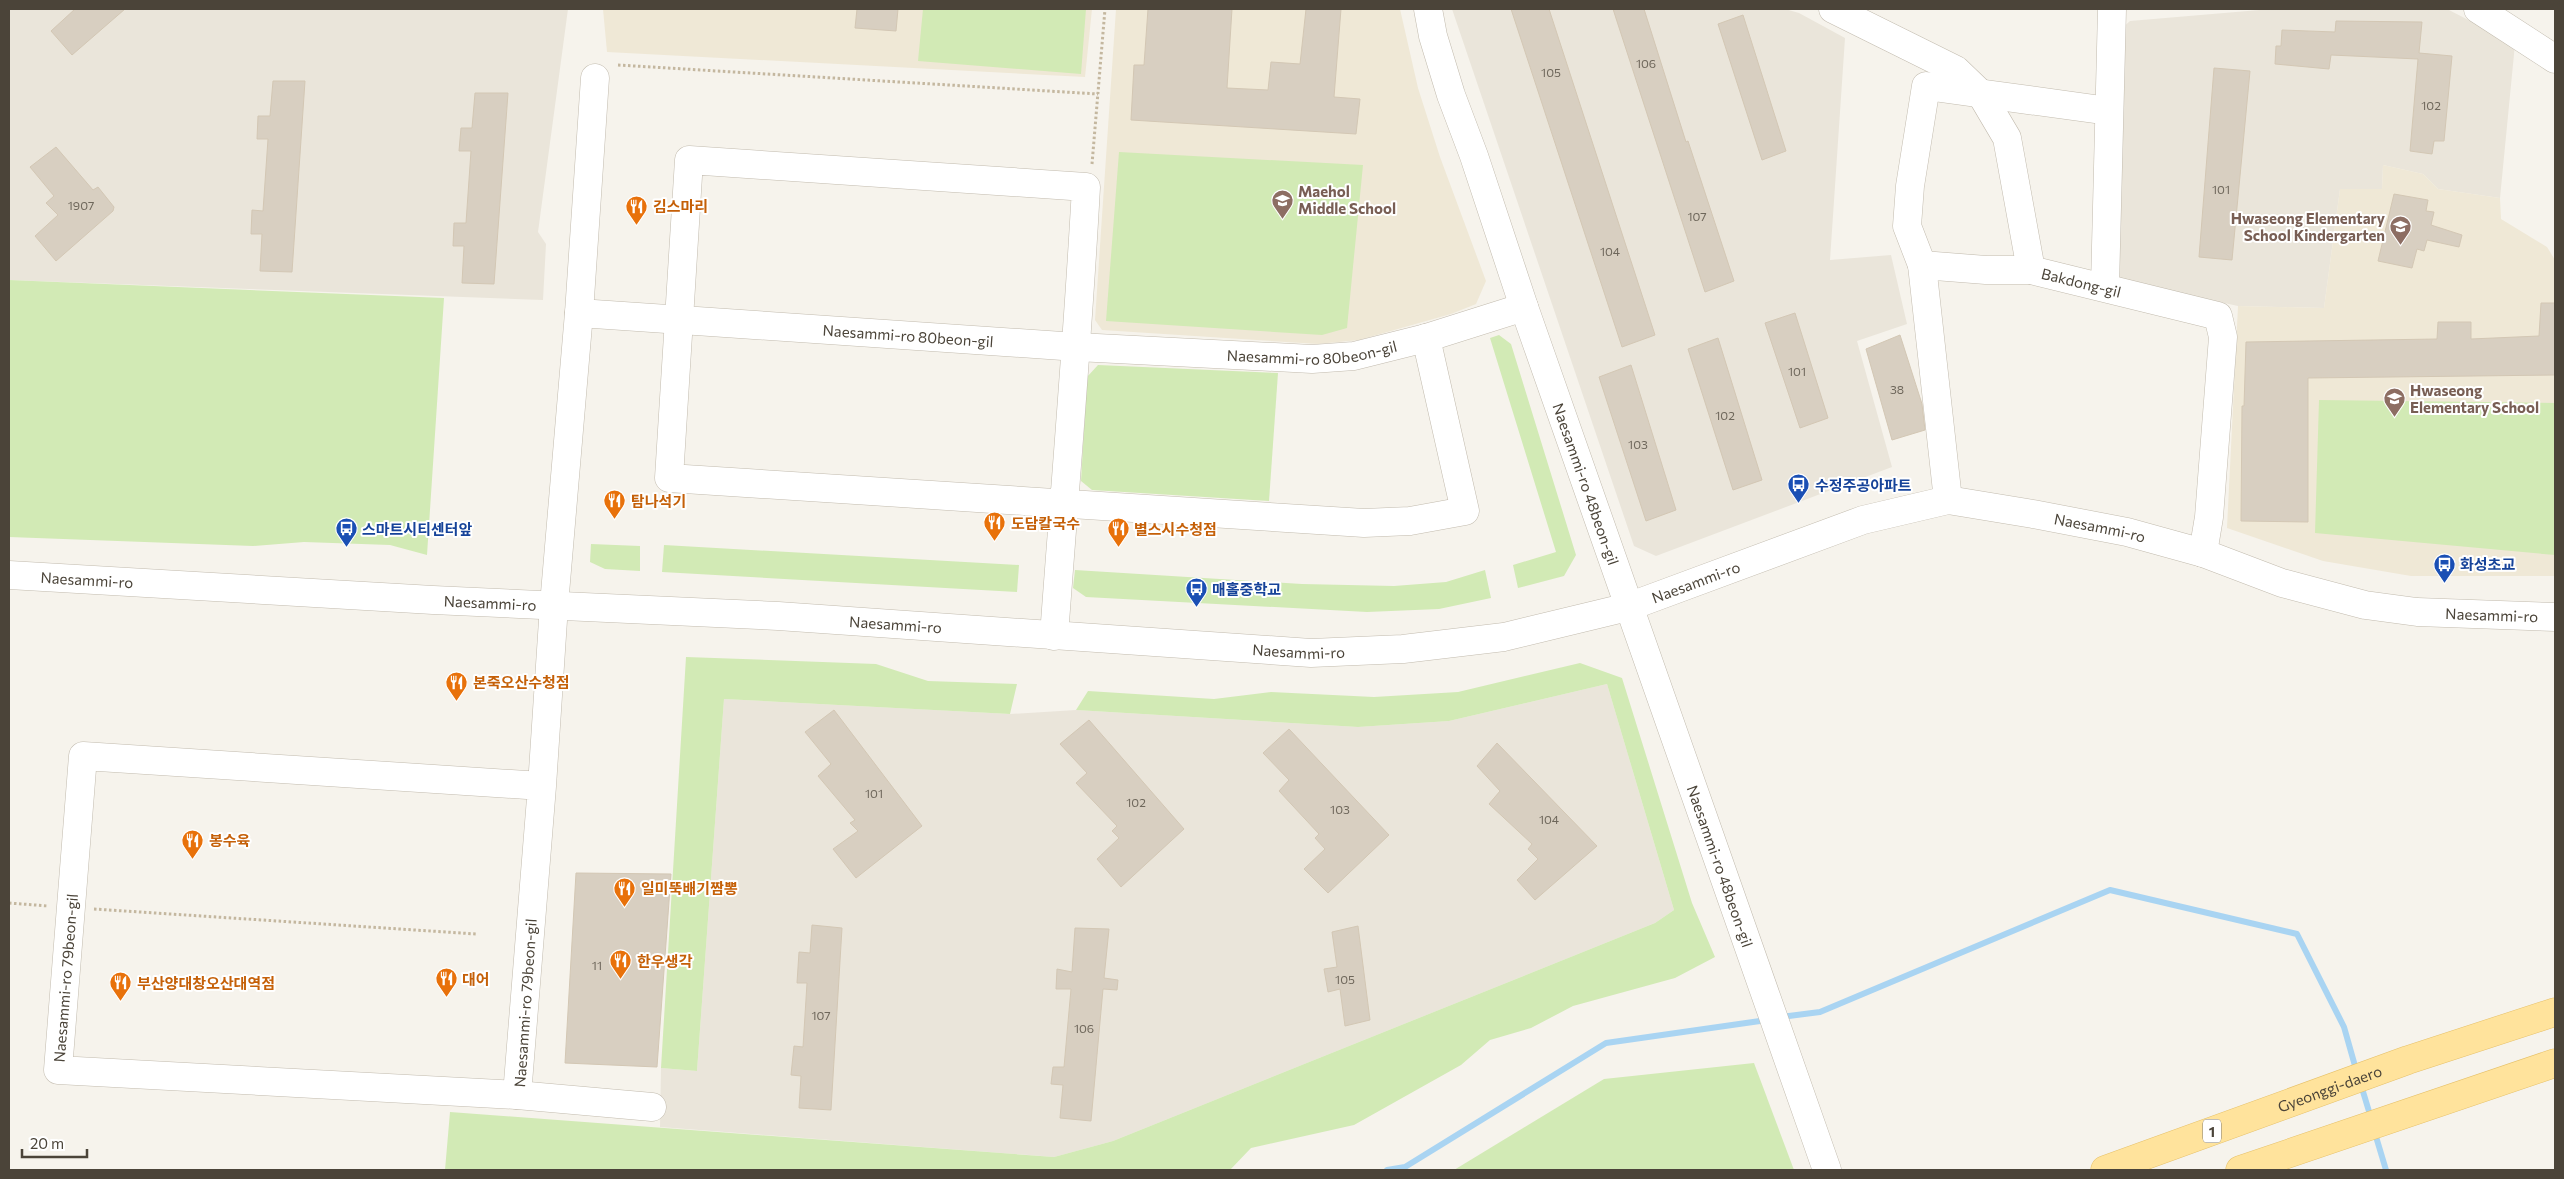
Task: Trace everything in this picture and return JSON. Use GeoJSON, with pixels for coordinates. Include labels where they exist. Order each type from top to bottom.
{"type":"FeatureCollection","features":[{"type":"Feature","properties":{"kind":"main road","name":"Gyeonggi-daero"},"geometry":{"type":"LineString","coordinates":[[2105,1170],[2408,1060],[2555,1012]]}},
{"type":"Feature","properties":{"kind":"main road"},"geometry":{"type":"LineString","coordinates":[[2240,1170],[2555,1063]]}},
{"type":"Feature","properties":{"kind":"street","name":"Naesammi-ro 48beon-gil"},"geometry":{"type":"LineString","coordinates":[[1428,9],[1433,36],[1451,95],[1474,156],[1524,307],[1628,607],[1828,1170]]}},
{"type":"Feature","properties":{"kind":"street","name":"Bakdong-gil"},"geometry":{"type":"LineString","coordinates":[[1832,9],[1956,70],[1981,94],[2007,138],[2031,270],[2105,286],[2218,316],[2223,338],[2209,517],[2203,553]]}},
{"type":"Feature","properties":{"kind":"street"},"geometry":{"type":"LineString","coordinates":[[2105,286],[2112,9]]}},
{"type":"Feature","properties":{"kind":"street"},"geometry":{"type":"LineString","coordinates":[[2478,9],[2555,59]]}},
{"type":"Feature","properties":{"kind":"street"},"geometry":{"type":"LineString","coordinates":[[554,605],[579,313],[606,72]]}},
{"type":"Feature","properties":{"kind":"street"},"geometry":{"type":"LineString","coordinates":[[1948,500],[1922,266],[1907,226],[1910,186],[1926,86],[2108,111]]}},
{"type":"Feature","properties":{"kind":"street"},"geometry":{"type":"LineString","coordinates":[[1054,636],[1064,504],[1077,347],[1086,187],[689,160],[669,478],[1064,504],[1364,523],[1410,521],[1465,511],[1426,338]]}},
{"type":"Feature","properties":{"kind":"street"},"geometry":{"type":"LineString","coordinates":[[1922,266],[1986,270],[2031,270]]}},
{"type":"Feature","properties":{"kind":"street","name":"Naesammi-ro 80beon-gil"},"geometry":{"type":"LineString","coordinates":[[579,313],[1077,347],[1312,359],[1354,356],[1426,338],[1524,307]]}},
{"type":"Feature","properties":{"kind":"street","name":"Naesammi-ro"},"geometry":{"type":"LineString","coordinates":[[9,575],[778,616],[1311,653],[1394,650],[1504,637],[1628,607],[1863,520],[1948,500],[2127,532],[2203,553],[2282,583],[2365,605],[2417,612],[2555,617]]}},
{"type":"Feature","properties":{"kind":"street","name":"Naesammi-ro 79beon-gil"},"geometry":{"type":"LineString","coordinates":[[542,786],[82,756],[58,1070],[517,1096],[542,786],[554,605]]}},
{"type":"Feature","properties":{"kind":"street"},"geometry":{"type":"LineString","coordinates":[[517,1096],[652,1107]]}},
{"type":"Feature","properties":{"kind":"path"},"geometry":{"type":"LineString","coordinates":[[1092,164],[1105,9]]}},
{"type":"Feature","properties":{"kind":"path"},"geometry":{"type":"LineString","coordinates":[[606,72],[1098,94]]}},
{"type":"Feature","properties":{"kind":"path"},"geometry":{"type":"LineString","coordinates":[[9,903],[476,934]]}},
{"type":"Feature","properties":{"kind":"shaded area"},"geometry":{"type":"Polygon","coordinates":[[[9,9],[568,9],[538,232],[546,244],[543,300],[9,280],[9,9]]]}},
{"type":"Feature","properties":{"kind":"shaded area"},"geometry":{"type":"Polygon","coordinates":[[[603,9],[1092,9],[1085,77],[607,52],[603,9]]]}},
{"type":"Feature","properties":{"kind":"shaded area","name":"Maehol Middle School"},"geometry":{"type":"Polygon","coordinates":[[[1116,9],[1400,9],[1418,88],[1440,157],[1486,281],[1476,304],[1451,314],[1359,340],[1318,344],[1102,330],[1095,320],[1116,9]]]}},
{"type":"Feature","properties":{"kind":"shaded area"},"geometry":{"type":"Polygon","coordinates":[[[1452,9],[1785,9],[1799,13],[1845,38],[1830,260],[1891,255],[1907,324],[1857,341],[1892,467],[1656,556],[1634,546],[1452,9]]]}},
{"type":"Feature","properties":{"kind":"shaded area"},"geometry":{"type":"Polygon","coordinates":[[[2271,9],[2447,9],[2515,44],[2500,198],[2438,189],[2423,174],[2383,165],[2382,189],[2340,189],[2324,308],[2238,306],[2116,279],[2120,30],[2130,21],[2271,9]]]}},
{"type":"Feature","properties":{"kind":"shaded area","name":"Hwaseong Elementary School"},"geometry":{"type":"Polygon","coordinates":[[[2383,165],[2423,174],[2438,189],[2500,198],[2501,219],[2547,247],[2555,260],[2555,576],[2411,576],[2323,561],[2227,528],[2238,306],[2324,308],[2340,189],[2382,189],[2383,165]]]}},
{"type":"Feature","properties":{"kind":"shaded area"},"geometry":{"type":"Polygon","coordinates":[[[1607,684],[1674,910],[1655,923],[1113,1141],[1054,1157],[660,1127],[661,1068],[697,1071],[724,699],[1010,714],[1076,710],[1358,727],[1449,721],[1607,684]]]}},
{"type":"Feature","properties":{"kind":"green space"},"geometry":{"type":"Polygon","coordinates":[[[923,9],[1086,9],[1081,74],[918,61],[923,9]]]}},
{"type":"Feature","properties":{"kind":"green space"},"geometry":{"type":"Polygon","coordinates":[[[1119,152],[1363,165],[1347,328],[1322,335],[1106,321],[1119,152]]]}},
{"type":"Feature","properties":{"kind":"green space"},"geometry":{"type":"Polygon","coordinates":[[[9,280],[444,298],[427,555],[390,545],[304,542],[253,546],[9,537],[9,280]]]}},
{"type":"Feature","properties":{"kind":"green space"},"geometry":{"type":"Polygon","coordinates":[[[1499,335],[1511,344],[1576,555],[1564,576],[1518,588],[1513,565],[1556,552],[1490,338],[1499,335]]]}},
{"type":"Feature","properties":{"kind":"green space"},"geometry":{"type":"Polygon","coordinates":[[[1098,365],[1278,373],[1269,501],[1092,490],[1081,481],[1087,377],[1098,365]]]}},
{"type":"Feature","properties":{"kind":"green space"},"geometry":{"type":"Polygon","coordinates":[[[2319,400],[2555,403],[2555,555],[2315,533],[2319,400]]]}},
{"type":"Feature","properties":{"kind":"green space"},"geometry":{"type":"Polygon","coordinates":[[[591,544],[640,546],[640,571],[605,569],[590,562],[591,544]]]}},
{"type":"Feature","properties":{"kind":"green space"},"geometry":{"type":"Polygon","coordinates":[[[664,545],[1019,565],[1017,592],[662,572],[664,545]]]}},
{"type":"Feature","properties":{"kind":"green space"},"geometry":{"type":"Polygon","coordinates":[[[1075,570],[1302,584],[1394,586],[1446,582],[1485,570],[1491,598],[1439,609],[1367,612],[1086,597],[1073,588],[1075,570]]]}},
{"type":"Feature","properties":{"kind":"green space"},"geometry":{"type":"Polygon","coordinates":[[[686,657],[876,664],[928,681],[1017,684],[1010,714],[724,699],[697,1071],[661,1068],[686,657]]]}},
{"type":"Feature","properties":{"kind":"green space"},"geometry":{"type":"Polygon","coordinates":[[[1580,663],[1622,678],[1692,903],[1715,957],[1675,978],[1573,1006],[1531,1028],[1490,1040],[1461,1065],[1354,1125],[1251,1148],[1230,1170],[445,1170],[450,1112],[1054,1157],[1113,1141],[1655,923],[1674,910],[1607,684],[1449,721],[1358,727],[1076,710],[1088,691],[1214,699],[1271,692],[1374,697],[1458,692],[1580,663]]]}},
{"type":"Feature","properties":{"kind":"green space"},"geometry":{"type":"Polygon","coordinates":[[[1754,1063],[1794,1170],[1454,1170],[1604,1079],[1754,1063]]]}},
{"type":"Feature","properties":{"kind":"building"},"geometry":{"type":"Polygon","coordinates":[[[75,9],[125,9],[72,55],[51,31],[75,9]]]}},
{"type":"Feature","properties":{"kind":"building"},"geometry":{"type":"Polygon","coordinates":[[[857,9],[898,9],[896,31],[855,28],[857,9]]]}},
{"type":"Feature","properties":{"kind":"building"},"geometry":{"type":"Polygon","coordinates":[[[1148,9],[1232,9],[1227,88],[1268,90],[1271,62],[1300,64],[1306,9],[1341,9],[1334,97],[1360,99],[1356,134],[1131,120],[1134,65],[1144,65],[1148,9]]]}},
{"type":"Feature","properties":{"kind":"building"},"geometry":{"type":"Polygon","coordinates":[[[1511,9],[1549,9],[1655,335],[1622,347],[1511,9]]]}},
{"type":"Feature","properties":{"kind":"building"},"geometry":{"type":"Polygon","coordinates":[[[1613,9],[1644,9],[1686,142],[1688,141],[1734,281],[1705,292],[1613,9]]]}},
{"type":"Feature","properties":{"kind":"building"},"geometry":{"type":"Polygon","coordinates":[[[1743,15],[1786,151],[1762,160],[1718,24],[1743,15]]]}},
{"type":"Feature","properties":{"kind":"building"},"geometry":{"type":"Polygon","coordinates":[[[2336,21],[2422,22],[2419,53],[2452,56],[2444,141],[2434,141],[2432,154],[2410,151],[2418,59],[2331,55],[2329,69],[2275,64],[2276,46],[2281,46],[2282,30],[2335,32],[2336,21]]]}},
{"type":"Feature","properties":{"kind":"building"},"geometry":{"type":"Polygon","coordinates":[[[2214,68],[2250,71],[2232,260],[2199,257],[2214,68]]]}},
{"type":"Feature","properties":{"kind":"building"},"geometry":{"type":"Polygon","coordinates":[[[273,81],[305,81],[292,272],[260,271],[262,234],[251,234],[252,210],[263,211],[268,139],[257,139],[258,116],[270,116],[273,81]]]}},
{"type":"Feature","properties":{"kind":"building"},"geometry":{"type":"Polygon","coordinates":[[[475,93],[508,93],[494,284],[462,283],[464,246],[453,246],[454,223],[466,223],[471,151],[459,151],[461,128],[472,128],[475,93]]]}},
{"type":"Feature","properties":{"kind":"building"},"geometry":{"type":"Polygon","coordinates":[[[56,147],[93,190],[98,187],[114,207],[113,211],[56,261],[35,236],[58,215],[46,203],[54,196],[30,167],[56,147]]]}},
{"type":"Feature","properties":{"kind":"building"},"geometry":{"type":"Polygon","coordinates":[[[2394,194],[2428,200],[2426,211],[2434,212],[2431,225],[2462,235],[2459,247],[2427,240],[2424,251],[2417,249],[2412,268],[2378,261],[2394,194]]]}},
{"type":"Feature","properties":{"kind":"building"},"geometry":{"type":"Polygon","coordinates":[[[2541,303],[2555,303],[2555,375],[2308,378],[2308,522],[2241,521],[2242,406],[2244,406],[2246,342],[2437,339],[2438,322],[2471,322],[2471,339],[2539,336],[2541,303]]]}},
{"type":"Feature","properties":{"kind":"building"},"geometry":{"type":"Polygon","coordinates":[[[1795,313],[1828,418],[1800,428],[1765,323],[1795,313]]]}},
{"type":"Feature","properties":{"kind":"building"},"geometry":{"type":"Polygon","coordinates":[[[1900,335],[1922,404],[1925,430],[1892,440],[1866,349],[1900,335]]]}},
{"type":"Feature","properties":{"kind":"building"},"geometry":{"type":"Polygon","coordinates":[[[1718,338],[1762,480],[1733,490],[1688,349],[1718,338]]]}},
{"type":"Feature","properties":{"kind":"building"},"geometry":{"type":"Polygon","coordinates":[[[1631,365],[1676,510],[1646,521],[1599,377],[1631,365]]]}},
{"type":"Feature","properties":{"kind":"building"},"geometry":{"type":"Polygon","coordinates":[[[834,710],[922,826],[856,878],[833,849],[858,831],[850,823],[855,820],[818,776],[831,764],[805,732],[834,710]]]}},
{"type":"Feature","properties":{"kind":"building"},"geometry":{"type":"Polygon","coordinates":[[[1089,720],[1184,829],[1121,887],[1097,859],[1119,838],[1112,831],[1117,826],[1076,783],[1087,773],[1060,744],[1089,720]]]}},
{"type":"Feature","properties":{"kind":"building"},"geometry":{"type":"Polygon","coordinates":[[[1289,729],[1389,835],[1328,893],[1304,869],[1325,849],[1315,838],[1319,834],[1279,791],[1289,780],[1263,753],[1289,729]]]}},
{"type":"Feature","properties":{"kind":"building"},"geometry":{"type":"Polygon","coordinates":[[[1497,743],[1597,846],[1535,900],[1517,880],[1538,859],[1528,849],[1532,844],[1489,804],[1500,791],[1477,766],[1497,743]]]}},
{"type":"Feature","properties":{"kind":"building"},"geometry":{"type":"Polygon","coordinates":[[[576,873],[671,874],[657,1067],[565,1063],[576,873]]]}},
{"type":"Feature","properties":{"kind":"building"},"geometry":{"type":"Polygon","coordinates":[[[812,925],[842,928],[831,1110],[799,1108],[801,1076],[791,1075],[794,1046],[803,1047],[807,983],[797,983],[799,952],[810,953],[812,925]]]}},
{"type":"Feature","properties":{"kind":"building"},"geometry":{"type":"Polygon","coordinates":[[[1358,926],[1370,1020],[1345,1026],[1340,989],[1328,992],[1324,969],[1337,967],[1332,932],[1358,926]]]}},
{"type":"Feature","properties":{"kind":"building"},"geometry":{"type":"Polygon","coordinates":[[[1075,928],[1109,929],[1104,978],[1118,980],[1117,990],[1103,989],[1091,1121],[1060,1118],[1063,1085],[1051,1084],[1053,1067],[1064,1067],[1071,989],[1056,989],[1057,969],[1072,972],[1075,928]]]}},
{"type":"Feature","properties":{"kind":"waterway"},"geometry":{"type":"LineString","coordinates":[[1781,1017],[1820,1012],[2110,890],[2297,934],[2344,1027],[2357,1073]]}},
{"type":"Feature","properties":{"kind":"waterway"},"geometry":{"type":"LineString","coordinates":[[1387,1170],[1405,1167],[1606,1043],[1767,1020]]}},
{"type":"Feature","properties":{"kind":"waterway"},"geometry":{"type":"LineString","coordinates":[[2361,1085],[2371,1118]]}},
{"type":"Feature","properties":{"kind":"waterway"},"geometry":{"type":"LineString","coordinates":[[2374,1130],[2386,1170]]}},
{"type":"Feature","properties":{"kind":"place","name":"Maehol Middle School"},"geometry":{"type":"Point","coordinates":[1282,219]}},
{"type":"Feature","properties":{"kind":"place","name":"김스마리"},"geometry":{"type":"Point","coordinates":[637,225]}},
{"type":"Feature","properties":{"kind":"place","name":"Hwaseong Elementary School Kindergarten"},"geometry":{"type":"Point","coordinates":[2401,246]}},
{"type":"Feature","properties":{"kind":"place","name":"Hwaseong Elementary School"},"geometry":{"type":"Point","coordinates":[2394,418]}},
{"type":"Feature","properties":{"kind":"place","name":"수정주공아파트"},"geometry":{"type":"Point","coordinates":[1799,504]}},
{"type":"Feature","properties":{"kind":"place","name":"탐나석기"},"geometry":{"type":"Point","coordinates":[615,520]}},
{"type":"Feature","properties":{"kind":"place","name":"도담칼국수"},"geometry":{"type":"Point","coordinates":[995,542]}},
{"type":"Feature","properties":{"kind":"place","name":"스마트시티센터앞"},"geometry":{"type":"Point","coordinates":[346,548]}},
{"type":"Feature","properties":{"kind":"place","name":"별스시수청점"},"geometry":{"type":"Point","coordinates":[1118,548]}},
{"type":"Feature","properties":{"kind":"place","name":"화성초교"},"geometry":{"type":"Point","coordinates":[2444,583]}},
{"type":"Feature","properties":{"kind":"place","name":"매홀중학교"},"geometry":{"type":"Point","coordinates":[1196,608]}},
{"type":"Feature","properties":{"kind":"place","name":"본죽오산수청점"},"geometry":{"type":"Point","coordinates":[457,701]}},
{"type":"Feature","properties":{"kind":"place","name":"봉수육"},"geometry":{"type":"Point","coordinates":[193,859]}},
{"type":"Feature","properties":{"kind":"place","name":"일미뚝배기짬뽕"},"geometry":{"type":"Point","coordinates":[625,907]}},
{"type":"Feature","properties":{"kind":"place","name":"한우생각"},"geometry":{"type":"Point","coordinates":[621,980]}},
{"type":"Feature","properties":{"kind":"place","name":"대어"},"geometry":{"type":"Point","coordinates":[446,998]}},
{"type":"Feature","properties":{"kind":"place","name":"부산양대창오산대역점"},"geometry":{"type":"Point","coordinates":[121,1002]}}]}
